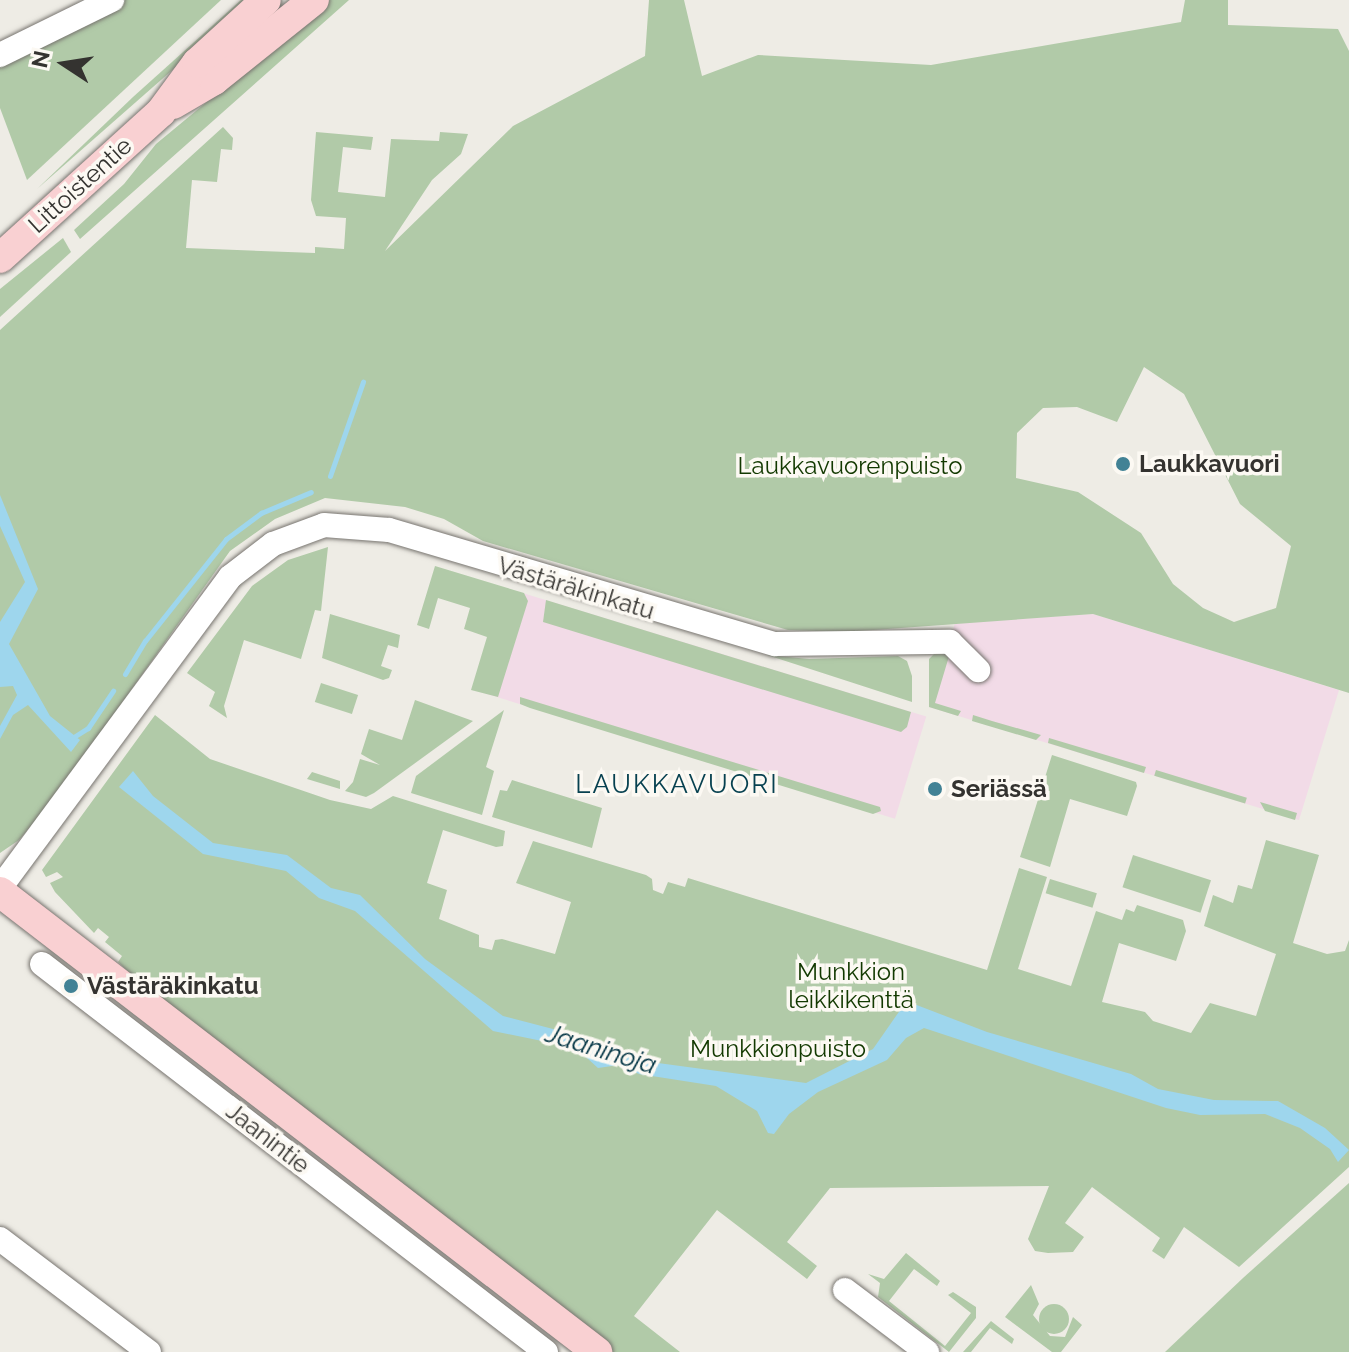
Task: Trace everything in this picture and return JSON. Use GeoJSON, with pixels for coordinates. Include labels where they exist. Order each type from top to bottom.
{"type":"FeatureCollection","features":[{"type":"Feature","properties":{"kind":"main road","name":"Littoistentie"},"geometry":{"type":"LineString","coordinates":[[161,112],[197,63],[266,0]]}},
{"type":"Feature","properties":{"kind":"main road","name":"Littoistentie"},"geometry":{"type":"LineString","coordinates":[[0,258],[161,112],[214,80],[314,0]]}},
{"type":"Feature","properties":{"kind":"main road","name":"Jaanintie"},"geometry":{"type":"LineString","coordinates":[[0,890],[108,996],[479,1262],[597,1352]]}},
{"type":"Feature","properties":{"kind":"street"},"geometry":{"type":"LineString","coordinates":[[0,55],[112,0]]}},
{"type":"Feature","properties":{"kind":"street","name":"Västäräkinkatu"},"geometry":{"type":"LineString","coordinates":[[0,890],[230,577],[273,544],[324,525],[389,530],[775,644],[950,642],[978,670]]}},
{"type":"Feature","properties":{"kind":"street"},"geometry":{"type":"LineString","coordinates":[[42,964],[108,996]]}},
{"type":"Feature","properties":{"kind":"street","name":"Jaanintie"},"geometry":{"type":"LineString","coordinates":[[108,996],[461,1287],[546,1352]]}},
{"type":"Feature","properties":{"kind":"street"},"geometry":{"type":"LineString","coordinates":[[0,1239],[149,1352]]}},
{"type":"Feature","properties":{"kind":"street"},"geometry":{"type":"LineString","coordinates":[[461,1287],[479,1262]]}},
{"type":"Feature","properties":{"kind":"street"},"geometry":{"type":"LineString","coordinates":[[845,1290],[927,1352]]}},
{"type":"Feature","properties":{"kind":"shaded area"},"geometry":{"type":"Polygon","coordinates":[[[516,591],[926,716],[895,819],[485,693],[516,591]]]}},
{"type":"Feature","properties":{"kind":"shaded area"},"geometry":{"type":"Polygon","coordinates":[[[1093,614],[1339,690],[1299,820],[929,707],[955,623],[1093,614]]]}},
{"type":"Feature","properties":{"kind":"green space"},"geometry":{"type":"Polygon","coordinates":[[[121,0],[221,0],[27,180],[0,108],[0,60],[121,0]]]}},
{"type":"Feature","properties":{"kind":"green space"},"geometry":{"type":"Polygon","coordinates":[[[241,0],[252,0],[37,189],[133,97],[241,0]]]}},
{"type":"Feature","properties":{"kind":"green space"},"geometry":{"type":"Polygon","coordinates":[[[330,0],[349,0],[80,239],[74,230],[124,184],[156,144],[330,0]]]}},
{"type":"Feature","properties":{"kind":"green space","name":"Laukkavuorenpuisto"},"geometry":{"type":"Polygon","coordinates":[[[649,0],[684,0],[702,76],[758,55],[931,65],[1181,22],[1185,0],[1228,0],[1228,25],[1338,29],[1349,51],[1349,693],[1093,614],[846,632],[788,630],[483,541],[444,519],[405,507],[325,498],[275,519],[230,551],[50,804],[19,840],[0,853],[0,330],[223,127],[233,138],[232,150],[221,149],[217,182],[192,180],[186,248],[315,253],[315,247],[344,249],[346,218],[316,216],[311,200],[316,132],[373,137],[371,150],[343,147],[338,192],[385,197],[391,139],[439,141],[440,132],[468,134],[461,154],[432,180],[385,251],[513,126],[645,56],[649,0]],[[1144,367],[1117,422],[1077,407],[1043,408],[1017,433],[1016,478],[1078,492],[1141,533],[1173,584],[1203,608],[1234,622],[1276,608],[1291,546],[1240,504],[1184,394],[1144,367]]]}},
{"type":"Feature","properties":{"kind":"green space"},"geometry":{"type":"Polygon","coordinates":[[[63,238],[71,252],[0,317],[0,289],[63,238]]]}},
{"type":"Feature","properties":{"kind":"green space"},"geometry":{"type":"Polygon","coordinates":[[[328,547],[321,611],[315,610],[301,659],[244,640],[224,706],[227,718],[209,706],[215,692],[187,673],[252,586],[288,560],[328,547]]]}},
{"type":"Feature","properties":{"kind":"green space"},"geometry":{"type":"Polygon","coordinates":[[[435,566],[524,593],[528,601],[498,697],[471,690],[487,637],[464,629],[470,608],[438,598],[429,629],[417,625],[435,566]]]}},
{"type":"Feature","properties":{"kind":"green space"},"geometry":{"type":"Polygon","coordinates":[[[546,600],[911,712],[907,727],[901,732],[543,622],[546,600]]]}},
{"type":"Feature","properties":{"kind":"green space"},"geometry":{"type":"Polygon","coordinates":[[[330,614],[400,635],[398,648],[388,645],[381,666],[392,670],[389,678],[383,680],[322,658],[330,614]]]}},
{"type":"Feature","properties":{"kind":"green space"},"geometry":{"type":"Polygon","coordinates":[[[936,652],[950,653],[935,703],[961,711],[958,716],[929,707],[929,659],[936,652]]]}},
{"type":"Feature","properties":{"kind":"green space"},"geometry":{"type":"Polygon","coordinates":[[[767,655],[809,659],[898,656],[907,661],[912,676],[912,702],[767,655]]]}},
{"type":"Feature","properties":{"kind":"green space"},"geometry":{"type":"Polygon","coordinates":[[[321,683],[358,695],[352,714],[315,702],[321,683]]]}},
{"type":"Feature","properties":{"kind":"green space"},"geometry":{"type":"Polygon","coordinates":[[[520,697],[880,807],[881,811],[873,814],[530,708],[520,704],[520,697]]]}},
{"type":"Feature","properties":{"kind":"green space"},"geometry":{"type":"Polygon","coordinates":[[[415,700],[473,721],[374,793],[366,797],[345,791],[353,782],[360,759],[380,765],[361,754],[369,729],[402,740],[415,700]]]}},
{"type":"Feature","properties":{"kind":"green space"},"geometry":{"type":"Polygon","coordinates":[[[504,710],[486,767],[494,771],[482,815],[411,793],[416,776],[504,710]]]}},
{"type":"Feature","properties":{"kind":"green space","name":"Munkkionpuisto"},"geometry":{"type":"Polygon","coordinates":[[[155,715],[210,759],[330,800],[371,809],[393,796],[505,831],[503,846],[496,847],[443,830],[427,883],[447,890],[439,919],[479,935],[479,947],[492,950],[495,940],[502,939],[555,954],[571,902],[516,883],[533,841],[646,875],[652,879],[653,890],[663,894],[668,882],[685,887],[688,878],[987,970],[1019,868],[1047,877],[1018,969],[1071,986],[1096,911],[1122,920],[1126,909],[1134,912],[1137,905],[1183,920],[1186,931],[1176,961],[1119,943],[1102,1002],[1145,1012],[1153,1021],[1191,1033],[1210,1003],[1256,1016],[1276,954],[1204,926],[1213,895],[1233,903],[1238,885],[1252,889],[1266,840],[1319,855],[1293,943],[1327,954],[1345,951],[1349,940],[1349,1167],[1239,1267],[1184,1227],[1164,1259],[1152,1251],[1160,1238],[1092,1187],[1065,1223],[1084,1237],[1073,1252],[1048,1253],[1035,1251],[1028,1239],[1049,1186],[830,1188],[787,1242],[817,1266],[807,1279],[717,1210],[634,1316],[680,1352],[613,1352],[159,1002],[118,962],[122,956],[105,942],[109,937],[98,928],[94,933],[55,892],[50,883],[63,877],[57,872],[46,877],[42,870],[155,715]]]}},
{"type":"Feature","properties":{"kind":"green space"},"geometry":{"type":"Polygon","coordinates":[[[973,715],[1041,735],[1036,740],[972,721],[973,715]]]}},
{"type":"Feature","properties":{"kind":"green space"},"geometry":{"type":"Polygon","coordinates":[[[1049,738],[1146,767],[1144,773],[1048,743],[1049,738]]]}},
{"type":"Feature","properties":{"kind":"green space"},"geometry":{"type":"Polygon","coordinates":[[[1052,755],[1136,782],[1137,786],[1127,816],[1070,799],[1050,867],[1020,857],[1052,755]]]}},
{"type":"Feature","properties":{"kind":"green space"},"geometry":{"type":"Polygon","coordinates":[[[1156,770],[1247,798],[1245,804],[1154,776],[1156,770]]]}},
{"type":"Feature","properties":{"kind":"green space"},"geometry":{"type":"Polygon","coordinates":[[[312,772],[340,781],[340,789],[307,779],[312,772]]]}},
{"type":"Feature","properties":{"kind":"green space"},"geometry":{"type":"Polygon","coordinates":[[[512,780],[602,808],[592,848],[492,817],[500,790],[507,791],[512,780]]]}},
{"type":"Feature","properties":{"kind":"green space"},"geometry":{"type":"Polygon","coordinates":[[[1260,802],[1297,813],[1295,820],[1265,811],[1260,802]]]}},
{"type":"Feature","properties":{"kind":"green space"},"geometry":{"type":"Polygon","coordinates":[[[1133,855],[1211,880],[1200,913],[1122,887],[1133,855]]]}},
{"type":"Feature","properties":{"kind":"green space"},"geometry":{"type":"Polygon","coordinates":[[[1050,879],[1097,893],[1092,908],[1046,893],[1050,879]]]}},
{"type":"Feature","properties":{"kind":"green space"},"geometry":{"type":"Polygon","coordinates":[[[1349,1183],[1349,1352],[1165,1352],[1243,1278],[1349,1183]]]}},
{"type":"Feature","properties":{"kind":"green space"},"geometry":{"type":"Polygon","coordinates":[[[906,1253],[940,1281],[937,1286],[914,1269],[889,1301],[945,1346],[971,1313],[948,1295],[953,1292],[976,1307],[976,1318],[949,1352],[878,1297],[880,1283],[868,1274],[884,1279],[906,1253]]]}},
{"type":"Feature","properties":{"kind":"green space"},"geometry":{"type":"Polygon","coordinates":[[[1031,1285],[1039,1304],[1033,1315],[1050,1336],[1065,1337],[1073,1317],[1082,1325],[1061,1352],[1052,1352],[1005,1317],[1031,1285]]]}},
{"type":"Feature","properties":{"kind":"green space"},"geometry":{"type":"Polygon","coordinates":[[[1054,1304],[1065,1308],[1069,1319],[1065,1330],[1054,1334],[1043,1330],[1039,1319],[1043,1308],[1054,1304]]]}},
{"type":"Feature","properties":{"kind":"green space"},"geometry":{"type":"Polygon","coordinates":[[[991,1321],[1014,1339],[1012,1344],[990,1328],[971,1352],[963,1352],[991,1321]]]}},
{"type":"Feature","properties":{"kind":"water"},"geometry":{"type":"Polygon","coordinates":[[[0,495],[38,589],[9,644],[50,716],[80,740],[71,752],[28,705],[13,715],[0,739],[0,726],[17,695],[13,686],[0,687],[0,622],[25,582],[0,526],[0,495]]]}},
{"type":"Feature","properties":{"kind":"water","name":"Jaaninoja"},"geometry":{"type":"Polygon","coordinates":[[[133,771],[153,796],[213,843],[287,855],[331,888],[360,895],[425,959],[503,1016],[576,1035],[643,1061],[806,1083],[873,1049],[903,1006],[914,1004],[987,1032],[1131,1074],[1158,1089],[1214,1100],[1278,1101],[1325,1128],[1349,1150],[1338,1162],[1330,1149],[1300,1128],[1265,1114],[1200,1115],[1166,1108],[924,1028],[906,1038],[887,1060],[818,1092],[789,1114],[774,1134],[768,1133],[757,1111],[716,1086],[639,1074],[619,1065],[598,1068],[576,1048],[493,1031],[355,911],[319,898],[286,871],[203,854],[119,787],[133,771]]]}},
{"type":"Feature","properties":{"kind":"waterway"},"geometry":{"type":"LineString","coordinates":[[330,476],[363,382]]}},
{"type":"Feature","properties":{"kind":"waterway"},"geometry":{"type":"LineString","coordinates":[[125,674],[145,641],[226,539],[261,513],[311,492]]}},
{"type":"Feature","properties":{"kind":"waterway"},"geometry":{"type":"LineString","coordinates":[[72,738],[88,728],[113,691]]}},
{"type":"Feature","properties":{"kind":"place","name":"Laukkavuori"},"geometry":{"type":"Point","coordinates":[1123,464]}},
{"type":"Feature","properties":{"kind":"place","name":"Seriässä"},"geometry":{"type":"Point","coordinates":[935,789]}},
{"type":"Feature","properties":{"kind":"place","name":"Västäräkinkatu"},"geometry":{"type":"Point","coordinates":[71,986]}},
{"type":"Feature","properties":{"kind":"district","name":"LAUKKAVUORI"},"geometry":{"type":"Point","coordinates":[677,785]}},
{"type":"Feature","properties":{"kind":"park label","name":"Munkkion leikkikenttä"},"geometry":{"type":"Point","coordinates":[851,986]}}]}
